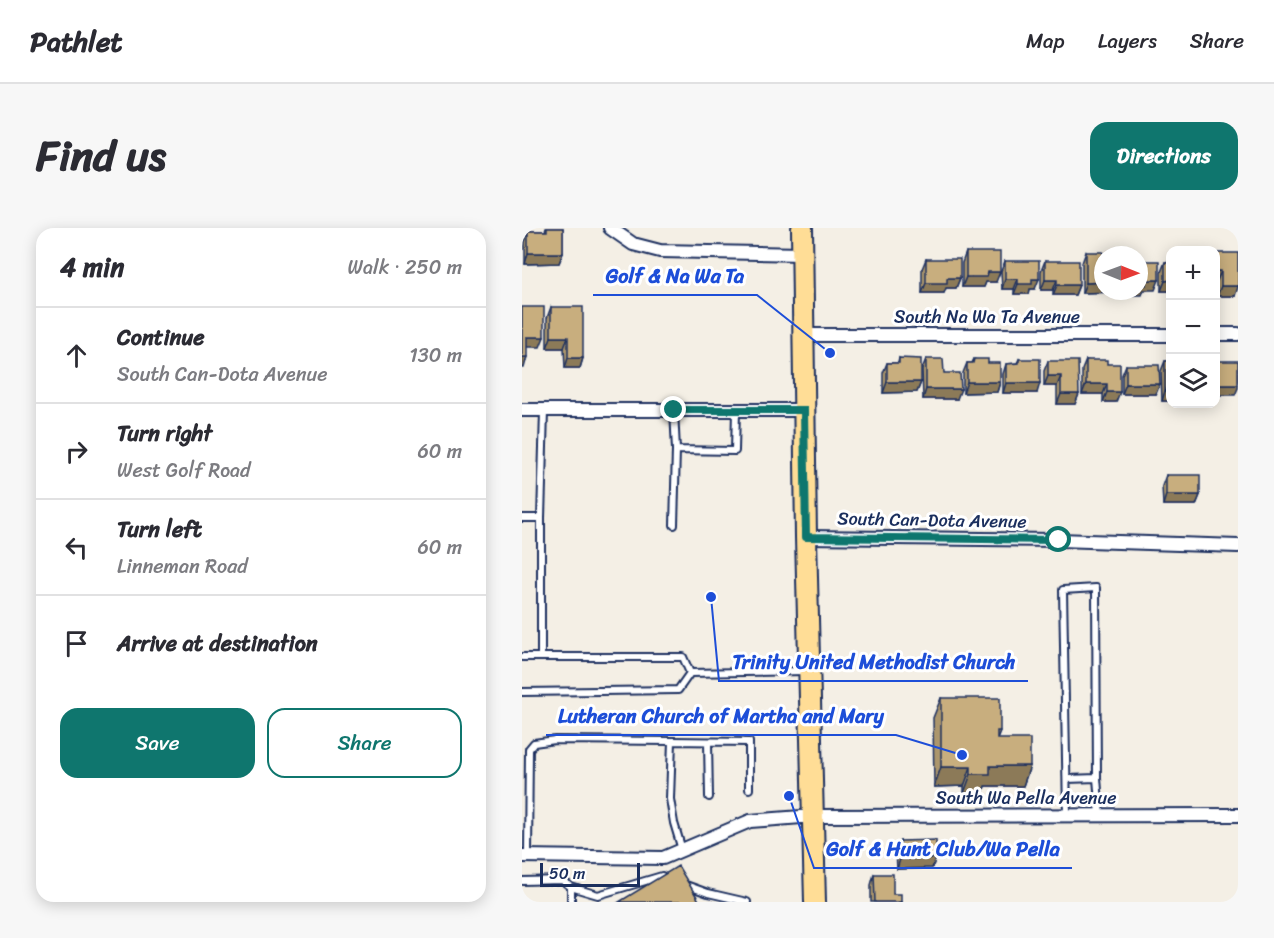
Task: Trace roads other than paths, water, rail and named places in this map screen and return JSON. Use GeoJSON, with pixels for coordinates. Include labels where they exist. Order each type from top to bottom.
{"type":"FeatureCollection","features":[{"type":"Feature","properties":{"kind":"main road"},"geometry":{"type":"LineString","coordinates":[[802,228],[806,537],[815,902]]}},
{"type":"Feature","properties":{"kind":"street"},"geometry":{"type":"LineString","coordinates":[[610,228],[633,244],[660,251],[802,254]]}},
{"type":"Feature","properties":{"kind":"street","name":"South Na Wa Ta Avenue"},"geometry":{"type":"LineString","coordinates":[[803,335],[1166,334]]}},
{"type":"Feature","properties":{"kind":"street"},"geometry":{"type":"LineString","coordinates":[[1220,334],[1238,334]]}},
{"type":"Feature","properties":{"kind":"street"},"geometry":{"type":"LineString","coordinates":[[522,410],[804,410]]}},
{"type":"Feature","properties":{"kind":"street","name":"South Can-Dota Avenue"},"geometry":{"type":"LineString","coordinates":[[806,537],[1059,540],[1238,546]]}},
{"type":"Feature","properties":{"kind":"street","name":"South Wa Pella Avenue"},"geometry":{"type":"LineString","coordinates":[[525,856],[663,858],[750,821],[814,816],[1238,815]]}},
{"type":"Feature","properties":{"kind":"lane"},"geometry":{"type":"LineString","coordinates":[[541,657],[544,410]]}},
{"type":"Feature","properties":{"kind":"lane"},"geometry":{"type":"LineString","coordinates":[[674,410],[676,450],[674,525]]}},
{"type":"Feature","properties":{"kind":"lane"},"geometry":{"type":"LineString","coordinates":[[676,450],[735,451],[736,410]]}},
{"type":"Feature","properties":{"kind":"lane"},"geometry":{"type":"LineString","coordinates":[[522,518],[542,518]]}},
{"type":"Feature","properties":{"kind":"lane"},"geometry":{"type":"LineString","coordinates":[[1067,816],[1063,590],[1096,588],[1097,778],[1100,815]]}},
{"type":"Feature","properties":{"kind":"lane"},"geometry":{"type":"LineString","coordinates":[[522,657],[683,657],[690,672]]}},
{"type":"Feature","properties":{"kind":"lane"},"geometry":{"type":"LineString","coordinates":[[690,672],[810,671]]}},
{"type":"Feature","properties":{"kind":"lane"},"geometry":{"type":"LineString","coordinates":[[522,692],[678,690],[690,672]]}},
{"type":"Feature","properties":{"kind":"lane"},"geometry":{"type":"LineString","coordinates":[[525,856],[529,749],[534,743],[555,740],[749,742],[749,789]]}},
{"type":"Feature","properties":{"kind":"lane"},"geometry":{"type":"LineString","coordinates":[[672,741],[670,799],[674,824],[682,849]]}},
{"type":"Feature","properties":{"kind":"lane"},"geometry":{"type":"LineString","coordinates":[[708,742],[709,797]]}},
{"type":"Feature","properties":{"kind":"lane"},"geometry":{"type":"LineString","coordinates":[[1067,779],[1097,778]]}},
{"type":"Feature","properties":{"kind":"lane"},"geometry":{"type":"LineString","coordinates":[[522,881],[562,880],[571,887],[598,895],[662,876],[708,893],[747,902]]}},
{"type":"Feature","properties":{"kind":"lane"},"geometry":{"type":"LineString","coordinates":[[571,887],[571,902]]}},
{"type":"Feature","properties":{"kind":"place","name":"Golf & Na Wa Ta"},"geometry":{"type":"Point","coordinates":[830,353]}},
{"type":"Feature","properties":{"kind":"place","name":"Trinity United Methodist Church"},"geometry":{"type":"Point","coordinates":[711,597]}},
{"type":"Feature","properties":{"kind":"place","name":"Lutheran Church of Martha and Mary"},"geometry":{"type":"Point","coordinates":[962,755]}},
{"type":"Feature","properties":{"kind":"place","name":"Golf & Hunt Club/Wa Pella"},"geometry":{"type":"Point","coordinates":[789,796]}}]}
